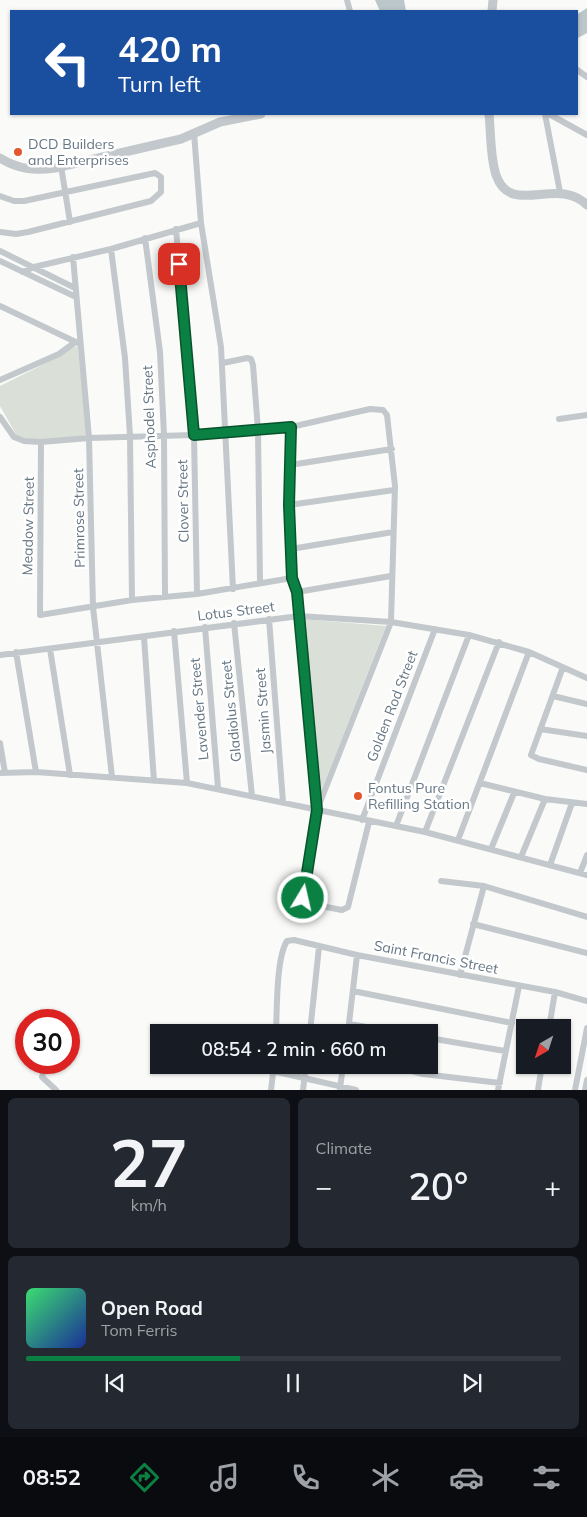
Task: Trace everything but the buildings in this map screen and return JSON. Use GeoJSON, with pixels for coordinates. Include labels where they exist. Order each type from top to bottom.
{"type":"FeatureCollection","features":[{"type":"Feature","properties":{"kind":"street"},"geometry":{"type":"LineString","coordinates":[[0,158],[23,168],[38,170],[180,139],[220,122],[256,115]]}},
{"type":"Feature","properties":{"kind":"street"},"geometry":{"type":"LineString","coordinates":[[489,115],[494,168],[502,186],[508,192],[521,196],[560,192],[570,194],[587,205]]}},
{"type":"Feature","properties":{"kind":"street"},"geometry":{"type":"LineString","coordinates":[[545,115],[560,192]]}},
{"type":"Feature","properties":{"kind":"street"},"geometry":{"type":"LineString","coordinates":[[551,115],[587,135]]}},
{"type":"Feature","properties":{"kind":"street"},"geometry":{"type":"LineString","coordinates":[[194,133],[201,223],[223,363],[233,589]]}},
{"type":"Feature","properties":{"kind":"street"},"geometry":{"type":"LineString","coordinates":[[61,166],[70,222]]}},
{"type":"Feature","properties":{"kind":"street"},"geometry":{"type":"LineString","coordinates":[[0,196],[14,201],[24,201],[155,173],[161,177],[162,184],[161,192],[151,201],[22,233],[0,232]]}},
{"type":"Feature","properties":{"kind":"street"},"geometry":{"type":"LineString","coordinates":[[23,272],[34,267],[111,249],[201,223]]}},
{"type":"Feature","properties":{"kind":"street","name":"Clover Street"},"geometry":{"type":"LineString","coordinates":[[176,229],[194,435],[197,594]]}},
{"type":"Feature","properties":{"kind":"street","name":"Asphodel Street"},"geometry":{"type":"LineString","coordinates":[[145,238],[160,352],[164,435],[165,596]]}},
{"type":"Feature","properties":{"kind":"street"},"geometry":{"type":"LineString","coordinates":[[111,249],[124,358],[130,436],[132,600]]}},
{"type":"Feature","properties":{"kind":"street"},"geometry":{"type":"LineString","coordinates":[[0,251],[75,288]]}},
{"type":"Feature","properties":{"kind":"street","name":"Primrose Street"},"geometry":{"type":"LineString","coordinates":[[73,257],[77,343],[89,438],[93,607],[112,777]]}},
{"type":"Feature","properties":{"kind":"street"},"geometry":{"type":"LineString","coordinates":[[0,261],[76,297]]}},
{"type":"Feature","properties":{"kind":"street"},"geometry":{"type":"LineString","coordinates":[[0,306],[77,343]]}},
{"type":"Feature","properties":{"kind":"street"},"geometry":{"type":"LineString","coordinates":[[0,380],[59,354],[77,343]]}},
{"type":"Feature","properties":{"kind":"street"},"geometry":{"type":"LineString","coordinates":[[223,363],[247,358],[251,359],[258,430],[260,582]]}},
{"type":"Feature","properties":{"kind":"street"},"geometry":{"type":"LineString","coordinates":[[0,417],[14,437],[24,441],[41,442],[130,436],[194,435],[291,427],[377,409],[387,415],[392,449],[394,490],[391,622],[317,810]]}},
{"type":"Feature","properties":{"kind":"street"},"geometry":{"type":"LineString","coordinates":[[559,419],[587,415]]}},
{"type":"Feature","properties":{"kind":"street"},"geometry":{"type":"LineString","coordinates":[[291,427],[289,505],[292,578],[297,592],[317,810]]}},
{"type":"Feature","properties":{"kind":"street","name":"Meadow Street"},"geometry":{"type":"LineString","coordinates":[[41,442],[39,614],[43,616],[93,607]]}},
{"type":"Feature","properties":{"kind":"street"},"geometry":{"type":"LineString","coordinates":[[290,466],[392,449]]}},
{"type":"Feature","properties":{"kind":"street"},"geometry":{"type":"LineString","coordinates":[[289,505],[394,490]]}},
{"type":"Feature","properties":{"kind":"street"},"geometry":{"type":"LineString","coordinates":[[291,549],[393,532]]}},
{"type":"Feature","properties":{"kind":"street"},"geometry":{"type":"LineString","coordinates":[[297,592],[391,576]]}},
{"type":"Feature","properties":{"kind":"street"},"geometry":{"type":"LineString","coordinates":[[93,607],[132,600],[233,589],[260,582],[292,578]]}},
{"type":"Feature","properties":{"kind":"street","name":"Lotus Street"},"geometry":{"type":"LineString","coordinates":[[0,655],[299,616],[391,622],[469,635],[499,642],[528,652],[587,678]]}},
{"type":"Feature","properties":{"kind":"street","name":"Jasmin Street"},"geometry":{"type":"LineString","coordinates":[[269,619],[282,802]]}},
{"type":"Feature","properties":{"kind":"street","name":"Gladiolus Street"},"geometry":{"type":"LineString","coordinates":[[234,623],[252,796]]}},
{"type":"Feature","properties":{"kind":"street","name":"Lavender Street"},"geometry":{"type":"LineString","coordinates":[[205,627],[218,788]]}},
{"type":"Feature","properties":{"kind":"street","name":"Golden Rod Street"},"geometry":{"type":"LineString","coordinates":[[317,810],[303,898],[308,904],[342,910],[348,907],[365,821],[436,629]]}},
{"type":"Feature","properties":{"kind":"street"},"geometry":{"type":"LineString","coordinates":[[174,631],[187,783]]}},
{"type":"Feature","properties":{"kind":"street"},"geometry":{"type":"LineString","coordinates":[[396,826],[469,635]]}},
{"type":"Feature","properties":{"kind":"street"},"geometry":{"type":"LineString","coordinates":[[144,637],[154,781]]}},
{"type":"Feature","properties":{"kind":"street"},"geometry":{"type":"LineString","coordinates":[[425,832],[499,642]]}},
{"type":"Feature","properties":{"kind":"street"},"geometry":{"type":"LineString","coordinates":[[50,649],[70,775]]}},
{"type":"Feature","properties":{"kind":"street"},"geometry":{"type":"LineString","coordinates":[[16,652],[36,772]]}},
{"type":"Feature","properties":{"kind":"street"},"geometry":{"type":"LineString","coordinates":[[458,840],[528,652]]}},
{"type":"Feature","properties":{"kind":"street"},"geometry":{"type":"LineString","coordinates":[[563,667],[554,696],[531,750],[534,757],[587,770]]}},
{"type":"Feature","properties":{"kind":"street"},"geometry":{"type":"LineString","coordinates":[[554,696],[587,704]]}},
{"type":"Feature","properties":{"kind":"street"},"geometry":{"type":"LineString","coordinates":[[540,729],[587,736]]}},
{"type":"Feature","properties":{"kind":"street"},"geometry":{"type":"LineString","coordinates":[[0,743],[2,773],[36,772],[112,777],[187,783],[218,788],[365,821],[425,832],[584,874],[587,854]]}},
{"type":"Feature","properties":{"kind":"street"},"geometry":{"type":"LineString","coordinates":[[480,784],[545,799],[587,804]]}},
{"type":"Feature","properties":{"kind":"street"},"geometry":{"type":"LineString","coordinates":[[491,849],[514,793]]}},
{"type":"Feature","properties":{"kind":"street"},"geometry":{"type":"LineString","coordinates":[[521,857],[545,799]]}},
{"type":"Feature","properties":{"kind":"street"},"geometry":{"type":"LineString","coordinates":[[550,865],[572,803]]}},
{"type":"Feature","properties":{"kind":"street"},"geometry":{"type":"LineString","coordinates":[[441,881],[484,886],[587,917]]}},
{"type":"Feature","properties":{"kind":"street"},"geometry":{"type":"LineString","coordinates":[[460,975],[484,886]]}},
{"type":"Feature","properties":{"kind":"street"},"geometry":{"type":"LineString","coordinates":[[474,924],[587,953]]}},
{"type":"Feature","properties":{"kind":"street","name":"Saint Francis Street"},"geometry":{"type":"LineString","coordinates":[[277,1024],[284,946],[287,941],[294,940],[357,955],[555,992],[587,1001]]}},
{"type":"Feature","properties":{"kind":"street"},"geometry":{"type":"LineString","coordinates":[[311,1024],[319,947]]}},
{"type":"Feature","properties":{"kind":"street"},"geometry":{"type":"LineString","coordinates":[[349,1024],[357,955]]}},
{"type":"Feature","properties":{"kind":"street"},"geometry":{"type":"LineString","coordinates":[[423,1074],[499,1086],[519,986]]}},
{"type":"Feature","properties":{"kind":"street"},"geometry":{"type":"LineString","coordinates":[[353,991],[512,1023]]}},
{"type":"Feature","properties":{"kind":"street"},"geometry":{"type":"LineString","coordinates":[[550,1019],[555,992]]}},
{"type":"Feature","properties":{"kind":"street"},"geometry":{"type":"LineString","coordinates":[[575,1090],[587,1028]]}},
{"type":"Feature","properties":{"kind":"street"},"geometry":{"type":"LineString","coordinates":[[438,1040],[505,1051]]}},
{"type":"Feature","properties":{"kind":"street"},"geometry":{"type":"LineString","coordinates":[[43,1074],[42,1077],[56,1090]]}},
{"type":"Feature","properties":{"kind":"street"},"geometry":{"type":"LineString","coordinates":[[271,1090],[272,1074]]}},
{"type":"Feature","properties":{"kind":"street"},"geometry":{"type":"LineString","coordinates":[[292,1074],[340,1088],[356,1090]]}},
{"type":"Feature","properties":{"kind":"street"},"geometry":{"type":"LineString","coordinates":[[303,1090],[305,1074]]}},
{"type":"Feature","properties":{"kind":"street"},"geometry":{"type":"LineString","coordinates":[[340,1088],[342,1074]]}},
{"type":"Feature","properties":{"kind":"street"},"geometry":{"type":"LineString","coordinates":[[538,1090],[541,1074]]}},
{"type":"Feature","properties":{"kind":"street"},"geometry":{"type":"LineString","coordinates":[[585,1090],[587,1080]]}},
{"type":"Feature","properties":{"kind":"shaded area"},"geometry":{"type":"Polygon","coordinates":[[[375,0],[404,0],[406,10],[380,10],[375,0]]]}},
{"type":"Feature","properties":{"kind":"shaded area"},"geometry":{"type":"Polygon","coordinates":[[[587,8],[587,33],[578,38],[578,14],[587,8]]]}},
{"type":"Feature","properties":{"kind":"shaded area"},"geometry":{"type":"Polygon","coordinates":[[[73,346],[78,347],[87,436],[33,442],[17,436],[0,406],[0,386],[60,356],[73,346]]]}},
{"type":"Feature","properties":{"kind":"shaded area"},"geometry":{"type":"Polygon","coordinates":[[[302,619],[386,626],[320,794],[302,619]]]}},
{"type":"Feature","properties":{"kind":"place","name":"DCD Builders and Enterprises"},"geometry":{"type":"Point","coordinates":[18,152]}},
{"type":"Feature","properties":{"kind":"place","name":"Fontus Pure Refilling Station"},"geometry":{"type":"Point","coordinates":[358,796]}},
{"type":"Feature","properties":{"kind":"route"},"geometry":{"type":"LineString","coordinates":[[179,264],[194,435],[291,427],[289,505],[292,578],[297,592],[317,810],[303,898]]}}]}
